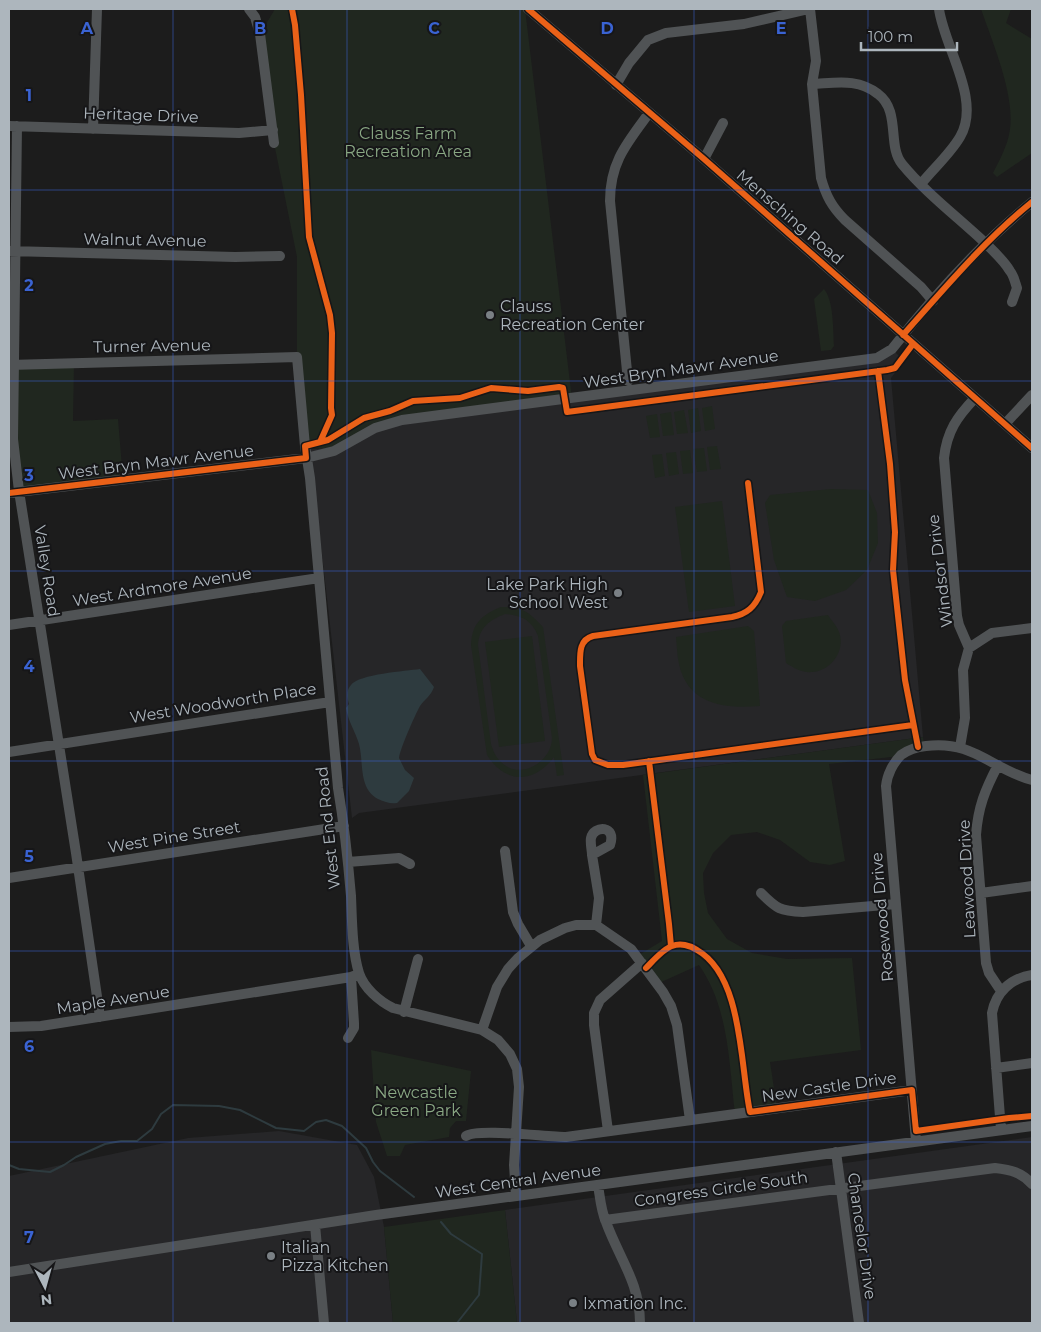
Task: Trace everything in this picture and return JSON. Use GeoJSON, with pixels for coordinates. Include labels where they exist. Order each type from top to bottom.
{"type":"FeatureCollection","features":[{"type":"Feature","properties":{"kind":"street"},"geometry":{"type":"LineString","coordinates":[[93,129],[97,9]]}},
{"type":"Feature","properties":{"kind":"street"},"geometry":{"type":"LineString","coordinates":[[249,9],[255,17],[260,34],[274,143]]}},
{"type":"Feature","properties":{"kind":"street","name":"Mensching Road"},"geometry":{"type":"LineString","coordinates":[[528,9],[704,159],[1032,448]]}},
{"type":"Feature","properties":{"kind":"street"},"geometry":{"type":"LineString","coordinates":[[616,85],[629,63],[648,40],[666,33],[744,24],[809,9],[816,61],[812,84],[821,178],[828,199],[845,220],[921,287],[933,301]]}},
{"type":"Feature","properties":{"kind":"street"},"geometry":{"type":"LineString","coordinates":[[921,184],[959,139],[967,120],[964,85],[943,33],[939,9]]}},
{"type":"Feature","properties":{"kind":"street"},"geometry":{"type":"LineString","coordinates":[[812,84],[851,82],[862,85],[880,95],[891,116],[896,153],[900,162],[1003,262],[1014,277],[1017,288],[1012,302]]}},
{"type":"Feature","properties":{"kind":"street"},"geometry":{"type":"LineString","coordinates":[[628,381],[610,186],[618,157],[649,113]]}},
{"type":"Feature","properties":{"kind":"street"},"geometry":{"type":"LineString","coordinates":[[704,159],[723,122]]}},
{"type":"Feature","properties":{"kind":"street","name":"Heritage Drive"},"geometry":{"type":"LineString","coordinates":[[13,126],[239,133],[272,130]]}},
{"type":"Feature","properties":{"kind":"street","name":"Valley Road"},"geometry":{"type":"LineString","coordinates":[[13,126],[11,365],[14,492],[40,620],[100,1017]]}},
{"type":"Feature","properties":{"kind":"street","name":"West Bryn Mawr Avenue"},"geometry":{"type":"LineString","coordinates":[[14,492],[306,458],[334,451],[375,428],[402,420],[877,358],[892,349],[902,335],[986,244],[1032,202]]}},
{"type":"Feature","properties":{"kind":"street","name":"Walnut Avenue"},"geometry":{"type":"LineString","coordinates":[[12,251],[235,257],[280,256]]}},
{"type":"Feature","properties":{"kind":"street","name":"Turner Avenue"},"geometry":{"type":"LineString","coordinates":[[11,365],[296,358]]}},
{"type":"Feature","properties":{"kind":"street","name":"West End Road"},"geometry":{"type":"LineString","coordinates":[[296,358],[306,458],[310,478],[338,788],[348,862],[354,933],[354,1028],[348,1038]]}},
{"type":"Feature","properties":{"kind":"street"},"geometry":{"type":"LineString","coordinates":[[1005,424],[1032,395]]}},
{"type":"Feature","properties":{"kind":"street","name":"Windsor Drive"},"geometry":{"type":"LineString","coordinates":[[969,648],[957,616],[944,458],[947,441],[957,418],[975,398]]}},
{"type":"Feature","properties":{"kind":"street","name":"West Ardmore Avenue"},"geometry":{"type":"LineString","coordinates":[[9,625],[319,578]]}},
{"type":"Feature","properties":{"kind":"street"},"geometry":{"type":"LineString","coordinates":[[960,747],[965,718],[962,670],[969,648],[992,633],[1032,628]]}},
{"type":"Feature","properties":{"kind":"street","name":"West Woodworth Place"},"geometry":{"type":"LineString","coordinates":[[9,752],[330,702]]}},
{"type":"Feature","properties":{"kind":"street","name":"Rosewood Drive"},"geometry":{"type":"LineString","coordinates":[[916,1141],[886,786],[889,774],[900,756],[908,750],[943,744],[960,747],[976,753],[1032,780]]}},
{"type":"Feature","properties":{"kind":"street","name":"Leawood Drive"},"geometry":{"type":"LineString","coordinates":[[998,765],[981,801],[976,835],[986,963],[988,973],[1001,991]]}},
{"type":"Feature","properties":{"kind":"street","name":"West Pine Street"},"geometry":{"type":"LineString","coordinates":[[9,878],[344,826]]}},
{"type":"Feature","properties":{"kind":"street"},"geometry":{"type":"LineString","coordinates":[[505,852],[513,912],[531,946]]}},
{"type":"Feature","properties":{"kind":"street"},"geometry":{"type":"LineString","coordinates":[[592,855],[599,898],[596,925]]}},
{"type":"Feature","properties":{"kind":"street"},"geometry":{"type":"LineString","coordinates":[[348,862],[399,858],[410,864]]}},
{"type":"Feature","properties":{"kind":"street"},"geometry":{"type":"LineString","coordinates":[[981,893],[1032,886]]}},
{"type":"Feature","properties":{"kind":"street"},"geometry":{"type":"LineString","coordinates":[[761,893],[776,908],[790,911],[803,912],[896,904]]}},
{"type":"Feature","properties":{"kind":"street"},"geometry":{"type":"LineString","coordinates":[[482,1030],[493,997],[508,969],[531,946],[565,928],[576,925],[596,925],[632,949],[663,992],[674,1013],[690,1120]]}},
{"type":"Feature","properties":{"kind":"street"},"geometry":{"type":"LineString","coordinates":[[404,1012],[418,959]]}},
{"type":"Feature","properties":{"kind":"street"},"geometry":{"type":"LineString","coordinates":[[608,1131],[594,1025],[594,1012],[600,1000],[642,963]]}},
{"type":"Feature","properties":{"kind":"street"},"geometry":{"type":"LineString","coordinates":[[1001,1130],[992,1017],[994,1003],[1001,991],[1016,979],[1032,975]]}},
{"type":"Feature","properties":{"kind":"street"},"geometry":{"type":"LineString","coordinates":[[355,976],[364,982],[381,1002],[404,1012],[482,1030],[503,1045],[510,1054],[517,1069],[519,1087],[514,1166],[516,1196]]}},
{"type":"Feature","properties":{"kind":"street","name":"Maple Avenue"},"geometry":{"type":"LineString","coordinates":[[9,1027],[41,1026],[355,976]]}},
{"type":"Feature","properties":{"kind":"street"},"geometry":{"type":"LineString","coordinates":[[996,1068],[1032,1063]]}},
{"type":"Feature","properties":{"kind":"street","name":"New Castle Drive"},"geometry":{"type":"LineString","coordinates":[[466,1136],[479,1132],[559,1137],[912,1090]]}},
{"type":"Feature","properties":{"kind":"street","name":"West Central Avenue"},"geometry":{"type":"LineString","coordinates":[[9,1272],[516,1196],[1032,1126]]}},
{"type":"Feature","properties":{"kind":"street","name":"Chancelor Drive"},"geometry":{"type":"LineString","coordinates":[[836,1152],[859,1323]]}},
{"type":"Feature","properties":{"kind":"street","name":"Congress Circle South"},"geometry":{"type":"LineString","coordinates":[[605,1220],[995,1168],[1007,1169],[1024,1175],[1032,1184]]}},
{"type":"Feature","properties":{"kind":"street"},"geometry":{"type":"LineString","coordinates":[[598,1185],[605,1220],[634,1284],[638,1299],[640,1323]]}},
{"type":"Feature","properties":{"kind":"street"},"geometry":{"type":"LineString","coordinates":[[315,1225],[324,1323]]}},
{"type":"Feature","properties":{"kind":"shaded area","name":"Lake Park High School West"},"geometry":{"type":"Polygon","coordinates":[[[892,349],[904,361],[891,378],[923,737],[359,813],[352,818],[310,449],[318,449],[375,428],[877,358],[892,349]]]}},
{"type":"Feature","properties":{"kind":"shaded area"},"geometry":{"type":"Polygon","coordinates":[[[420,669],[434,687],[418,710],[399,758],[405,770],[414,778],[409,791],[397,803],[392,803],[378,799],[367,788],[359,744],[346,708],[349,704],[347,697],[349,687],[363,678],[420,669]]]}},
{"type":"Feature","properties":{"kind":"shaded area"},"geometry":{"type":"Polygon","coordinates":[[[279,1131],[357,1145],[374,1177],[384,1227],[393,1323],[9,1323],[9,1176],[188,1138],[279,1131]]]}},
{"type":"Feature","properties":{"kind":"shaded area"},"geometry":{"type":"Polygon","coordinates":[[[1032,1137],[1032,1323],[517,1323],[505,1210],[1032,1137]]]}},
{"type":"Feature","properties":{"kind":"green space","name":"Clauss Farm Recreation Area"},"geometry":{"type":"Polygon","coordinates":[[[275,9],[525,9],[572,399],[402,420],[349,444],[310,449],[297,357],[297,257],[274,143],[260,34],[275,9]]]}},
{"type":"Feature","properties":{"kind":"green space"},"geometry":{"type":"Polygon","coordinates":[[[981,9],[1011,9],[1006,23],[1032,39],[1032,153],[997,177],[993,173],[1007,141],[1011,115],[1002,68],[981,9]]]}},
{"type":"Feature","properties":{"kind":"green space"},"geometry":{"type":"Polygon","coordinates":[[[824,289],[830,301],[834,346],[831,350],[821,351],[814,299],[824,289]]]}},
{"type":"Feature","properties":{"kind":"green space"},"geometry":{"type":"Polygon","coordinates":[[[74,364],[73,421],[118,419],[123,479],[19,491],[14,365],[74,364]]]}},
{"type":"Feature","properties":{"kind":"green space"},"geometry":{"type":"Polygon","coordinates":[[[712,406],[715,429],[705,431],[702,408],[712,406]]]}},
{"type":"Feature","properties":{"kind":"green space"},"geometry":{"type":"Polygon","coordinates":[[[698,408],[701,431],[691,433],[688,410],[698,408]]]}},
{"type":"Feature","properties":{"kind":"green space"},"geometry":{"type":"Polygon","coordinates":[[[684,410],[688,433],[677,434],[674,412],[684,410]]]}},
{"type":"Feature","properties":{"kind":"green space"},"geometry":{"type":"Polygon","coordinates":[[[671,412],[674,435],[663,436],[660,414],[671,412]]]}},
{"type":"Feature","properties":{"kind":"green space"},"geometry":{"type":"Polygon","coordinates":[[[657,414],[660,437],[650,438],[646,416],[657,414]]]}},
{"type":"Feature","properties":{"kind":"green space"},"geometry":{"type":"Polygon","coordinates":[[[717,446],[721,469],[710,470],[707,447],[717,446]]]}},
{"type":"Feature","properties":{"kind":"green space"},"geometry":{"type":"Polygon","coordinates":[[[704,448],[707,471],[697,472],[693,449],[704,448]]]}},
{"type":"Feature","properties":{"kind":"green space"},"geometry":{"type":"Polygon","coordinates":[[[690,450],[693,473],[683,474],[680,451],[690,450]]]}},
{"type":"Feature","properties":{"kind":"green space"},"geometry":{"type":"Polygon","coordinates":[[[676,452],[679,474],[669,476],[666,453],[676,452]]]}},
{"type":"Feature","properties":{"kind":"green space"},"geometry":{"type":"Polygon","coordinates":[[[662,454],[665,476],[655,478],[652,455],[662,454]]]}},
{"type":"Feature","properties":{"kind":"green space"},"geometry":{"type":"Polygon","coordinates":[[[831,489],[868,490],[877,513],[878,543],[867,570],[846,590],[815,601],[787,597],[774,560],[765,503],[770,495],[831,489]]]}},
{"type":"Feature","properties":{"kind":"green space"},"geometry":{"type":"Polygon","coordinates":[[[722,501],[735,606],[689,612],[675,507],[722,501]]]}},
{"type":"Feature","properties":{"kind":"green space"},"geometry":{"type":"Polygon","coordinates":[[[501,607],[525,611],[543,627],[564,775],[557,776],[554,757],[538,772],[520,777],[502,771],[494,765],[487,755],[471,645],[473,631],[479,621],[488,613],[501,607]],[[511,615],[499,616],[486,625],[480,634],[478,645],[491,744],[498,759],[508,767],[516,770],[525,769],[541,761],[551,747],[552,738],[538,636],[529,622],[521,617],[511,615]]]}},
{"type":"Feature","properties":{"kind":"green space"},"geometry":{"type":"Polygon","coordinates":[[[828,615],[838,630],[841,639],[839,652],[831,664],[819,671],[805,672],[786,663],[782,626],[786,621],[828,615]]]}},
{"type":"Feature","properties":{"kind":"green space"},"geometry":{"type":"Polygon","coordinates":[[[748,626],[754,631],[760,706],[721,705],[699,696],[684,678],[678,661],[676,637],[748,626]]]}},
{"type":"Feature","properties":{"kind":"green space"},"geometry":{"type":"Polygon","coordinates":[[[532,636],[545,741],[499,747],[485,642],[532,636]]]}},
{"type":"Feature","properties":{"kind":"green space"},"geometry":{"type":"Polygon","coordinates":[[[923,737],[924,746],[900,756],[829,764],[845,861],[830,865],[810,862],[780,840],[757,832],[731,835],[713,853],[703,873],[708,913],[727,939],[752,953],[787,959],[852,958],[861,1050],[770,1062],[777,1108],[735,1114],[729,1056],[722,1018],[709,982],[699,965],[657,984],[637,956],[662,941],[643,775],[923,737]]]}},
{"type":"Feature","properties":{"kind":"green space","name":"Newcastle Green Park"},"geometry":{"type":"Polygon","coordinates":[[[371,1050],[471,1071],[466,1121],[456,1121],[450,1128],[449,1137],[405,1145],[400,1156],[387,1156],[376,1122],[371,1050]]]}},
{"type":"Feature","properties":{"kind":"green space"},"geometry":{"type":"Polygon","coordinates":[[[505,1210],[517,1323],[393,1323],[384,1227],[505,1210]]]}},
{"type":"Feature","properties":{"kind":"waterway"},"geometry":{"type":"LineString","coordinates":[[9,1165],[19,1169],[50,1172],[76,1157],[105,1144],[137,1141],[152,1129],[161,1114],[173,1105],[219,1106],[240,1110],[276,1128],[304,1131],[316,1122],[326,1120],[342,1126],[366,1148],[380,1171],[414,1197]]}},
{"type":"Feature","properties":{"kind":"waterway"},"geometry":{"type":"LineString","coordinates":[[441,1222],[451,1234],[482,1254],[479,1295],[457,1323]]}},
{"type":"Feature","properties":{"kind":"cycle path"},"geometry":{"type":"LineString","coordinates":[[292,9],[301,95],[309,237],[330,315],[332,333],[332,415],[320,442]]}},
{"type":"Feature","properties":{"kind":"cycle path"},"geometry":{"type":"LineString","coordinates":[[528,9],[704,159],[1032,448]]}},
{"type":"Feature","properties":{"kind":"cycle path"},"geometry":{"type":"LineString","coordinates":[[903,335],[981,249],[1032,202]]}},
{"type":"Feature","properties":{"kind":"cycle path"},"geometry":{"type":"LineString","coordinates":[[9,493],[306,458],[305,446],[328,440],[364,418],[390,411],[413,401],[460,398],[491,388],[528,391],[563,388],[567,412],[887,370],[895,368],[913,344]]}},
{"type":"Feature","properties":{"kind":"cycle path"},"geometry":{"type":"LineString","coordinates":[[878,371],[890,464],[895,532],[893,570],[905,680],[918,747]]}},
{"type":"Feature","properties":{"kind":"cycle path"},"geometry":{"type":"LineString","coordinates":[[748,483],[761,592],[750,609],[732,617],[593,636],[588,638],[583,644],[580,652],[580,666],[592,754],[595,760],[608,765],[623,765],[913,725]]}},
{"type":"Feature","properties":{"kind":"cycle path"},"geometry":{"type":"LineString","coordinates":[[649,761],[671,946]]}},
{"type":"Feature","properties":{"kind":"cycle path"},"geometry":{"type":"LineString","coordinates":[[646,968],[665,950],[678,945],[694,948],[712,962],[723,980],[737,1023],[750,1112],[912,1090],[916,1131],[1032,1116]]}},
{"type":"Feature","properties":{"kind":"place","name":"Clauss Recreation Center"},"geometry":{"type":"Point","coordinates":[490,315]}},
{"type":"Feature","properties":{"kind":"place","name":"Lake Park High School West"},"geometry":{"type":"Point","coordinates":[618,593]}},
{"type":"Feature","properties":{"kind":"place","name":"Italian Pizza Kitchen"},"geometry":{"type":"Point","coordinates":[271,1256]}},
{"type":"Feature","properties":{"kind":"place","name":"Ixmation Inc."},"geometry":{"type":"Point","coordinates":[573,1303]}}]}
